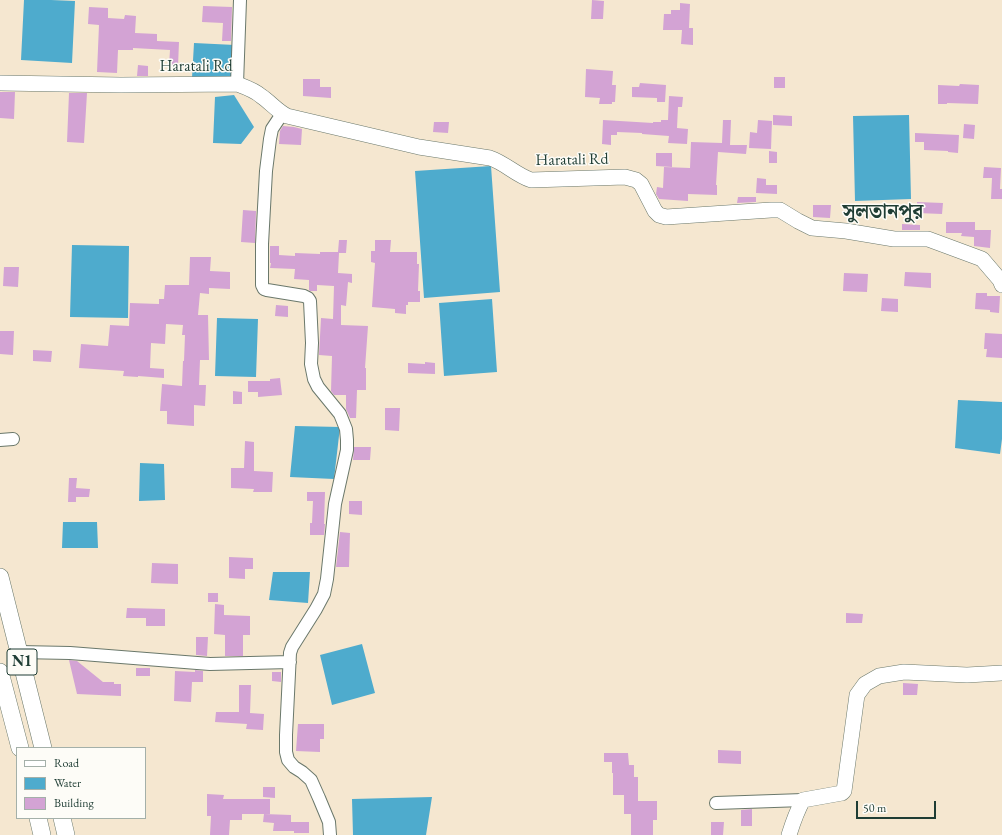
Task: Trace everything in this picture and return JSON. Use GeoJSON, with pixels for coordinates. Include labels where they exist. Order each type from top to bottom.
{"type":"FeatureCollection","features":[{"type":"Feature","properties":{"kind":"highway","name":"N1"},"geometry":{"type":"LineString","coordinates":[[0,576],[43,747]]}},
{"type":"Feature","properties":{"kind":"highway","name":"N1"},"geometry":{"type":"LineString","coordinates":[[0,672],[20,747]]}},
{"type":"Feature","properties":{"kind":"highway"},"geometry":{"type":"LineString","coordinates":[[38,819],[42,835]]}},
{"type":"Feature","properties":{"kind":"highway"},"geometry":{"type":"LineString","coordinates":[[62,819],[66,835]]}},
{"type":"Feature","properties":{"kind":"main road","name":"Haratali Rd"},"geometry":{"type":"LineString","coordinates":[[0,83],[121,85],[237,84],[261,95],[282,114],[291,117],[419,147],[490,158],[531,180],[625,177],[636,180],[641,184],[655,211],[659,215],[666,218],[780,210],[812,228],[894,238],[928,239],[982,260],[1000,280],[1002,285]]}},
{"type":"Feature","properties":{"kind":"main road"},"geometry":{"type":"LineString","coordinates":[[790,835],[797,810],[803,800],[842,794],[844,791],[857,695],[865,684],[879,676],[904,672],[967,674],[1002,673]]}},
{"type":"Feature","properties":{"kind":"street"},"geometry":{"type":"LineString","coordinates":[[237,84],[240,0]]}},
{"type":"Feature","properties":{"kind":"street"},"geometry":{"type":"LineString","coordinates":[[282,114],[272,129],[266,171],[262,244],[262,285],[267,290],[304,296],[310,301],[312,343],[311,364],[314,380],[340,414],[346,429],[348,440],[348,450],[335,504],[324,594],[292,647],[286,735],[286,752],[288,760],[294,767],[311,780],[329,822],[330,835]]}},
{"type":"Feature","properties":{"kind":"street"},"geometry":{"type":"LineString","coordinates":[[0,440],[14,439]]}},
{"type":"Feature","properties":{"kind":"street"},"geometry":{"type":"LineString","coordinates":[[19,652],[70,653],[210,664],[290,662]]}},
{"type":"Feature","properties":{"kind":"street"},"geometry":{"type":"LineString","coordinates":[[716,803],[803,800]]}},
{"type":"Feature","properties":{"kind":"water"},"geometry":{"type":"Polygon","coordinates":[[[24,0],[75,1],[72,63],[21,60],[24,0]]]}},
{"type":"Feature","properties":{"kind":"water"},"geometry":{"type":"Polygon","coordinates":[[[194,43],[235,45],[233,80],[192,78],[194,43]]]}},
{"type":"Feature","properties":{"kind":"water"},"geometry":{"type":"Polygon","coordinates":[[[234,95],[254,127],[241,144],[213,143],[215,97],[234,95]]]}},
{"type":"Feature","properties":{"kind":"water"},"geometry":{"type":"Polygon","coordinates":[[[909,115],[911,199],[855,201],[853,116],[909,115]]]}},
{"type":"Feature","properties":{"kind":"water"},"geometry":{"type":"Polygon","coordinates":[[[491,166],[500,292],[424,298],[415,171],[491,166]]]}},
{"type":"Feature","properties":{"kind":"water"},"geometry":{"type":"Polygon","coordinates":[[[72,245],[129,246],[128,318],[70,317],[72,245]]]}},
{"type":"Feature","properties":{"kind":"water"},"geometry":{"type":"Polygon","coordinates":[[[492,299],[497,372],[444,376],[439,303],[492,299]]]}},
{"type":"Feature","properties":{"kind":"water"},"geometry":{"type":"Polygon","coordinates":[[[217,318],[258,319],[256,377],[215,376],[217,318]]]}},
{"type":"Feature","properties":{"kind":"water"},"geometry":{"type":"Polygon","coordinates":[[[958,400],[1002,402],[1002,439],[1000,454],[955,448],[958,400]]]}},
{"type":"Feature","properties":{"kind":"water"},"geometry":{"type":"Polygon","coordinates":[[[295,426],[340,427],[334,479],[290,477],[295,426]]]}},
{"type":"Feature","properties":{"kind":"water"},"geometry":{"type":"Polygon","coordinates":[[[140,463],[164,464],[165,500],[139,501],[140,463]]]}},
{"type":"Feature","properties":{"kind":"water"},"geometry":{"type":"Polygon","coordinates":[[[63,522],[97,522],[98,548],[62,548],[63,522]]]}},
{"type":"Feature","properties":{"kind":"water"},"geometry":{"type":"Polygon","coordinates":[[[273,572],[310,572],[308,603],[269,600],[273,572]]]}},
{"type":"Feature","properties":{"kind":"water"},"geometry":{"type":"Polygon","coordinates":[[[362,644],[375,693],[332,705],[320,655],[362,644]]]}},
{"type":"Feature","properties":{"kind":"water"},"geometry":{"type":"Polygon","coordinates":[[[432,797],[426,835],[353,835],[352,799],[432,797]]]}},
{"type":"Feature","properties":{"kind":"building"},"geometry":{"type":"Polygon","coordinates":[[[592,0],[604,1],[603,19],[591,19],[592,0]]]}},
{"type":"Feature","properties":{"kind":"building"},"geometry":{"type":"Polygon","coordinates":[[[680,3],[690,4],[689,28],[693,28],[693,45],[681,44],[682,30],[663,30],[664,14],[671,14],[671,10],[680,10],[680,3]]]}},
{"type":"Feature","properties":{"kind":"building"},"geometry":{"type":"Polygon","coordinates":[[[203,6],[232,7],[231,41],[222,41],[223,23],[202,22],[203,6]]]}},
{"type":"Feature","properties":{"kind":"building"},"geometry":{"type":"Polygon","coordinates":[[[89,7],[108,8],[108,18],[124,19],[125,15],[136,16],[135,33],[157,34],[157,41],[179,42],[178,66],[169,66],[170,50],[133,48],[133,50],[118,50],[117,73],[97,72],[99,25],[88,24],[89,7]]]}},
{"type":"Feature","properties":{"kind":"building"},"geometry":{"type":"Polygon","coordinates":[[[138,65],[148,66],[148,76],[137,76],[138,65]]]}},
{"type":"Feature","properties":{"kind":"building"},"geometry":{"type":"Polygon","coordinates":[[[586,69],[613,71],[612,85],[616,85],[615,102],[612,102],[612,104],[599,104],[600,98],[585,97],[586,69]]]}},
{"type":"Feature","properties":{"kind":"building"},"geometry":{"type":"Polygon","coordinates":[[[774,77],[785,77],[785,88],[774,88],[774,77]]]}},
{"type":"Feature","properties":{"kind":"building"},"geometry":{"type":"Polygon","coordinates":[[[303,79],[320,79],[320,87],[331,87],[331,98],[303,96],[303,79]]]}},
{"type":"Feature","properties":{"kind":"building"},"geometry":{"type":"Polygon","coordinates":[[[640,83],[666,85],[665,102],[657,102],[657,98],[632,97],[632,87],[639,87],[640,83]]]}},
{"type":"Feature","properties":{"kind":"building"},"geometry":{"type":"Polygon","coordinates":[[[960,84],[979,85],[978,104],[938,104],[938,85],[959,86],[960,84]]]}},
{"type":"Feature","properties":{"kind":"building"},"geometry":{"type":"Polygon","coordinates":[[[0,92],[15,92],[14,119],[0,118],[0,92]]]}},
{"type":"Feature","properties":{"kind":"building"},"geometry":{"type":"Polygon","coordinates":[[[69,93],[87,93],[84,143],[67,142],[69,93]]]}},
{"type":"Feature","properties":{"kind":"building"},"geometry":{"type":"Polygon","coordinates":[[[669,96],[683,97],[682,107],[678,107],[677,128],[688,129],[687,144],[668,143],[669,136],[617,132],[617,135],[611,135],[611,145],[602,144],[603,120],[653,123],[661,122],[661,120],[668,120],[669,96]]]}},
{"type":"Feature","properties":{"kind":"building"},"geometry":{"type":"Polygon","coordinates":[[[773,115],[792,116],[792,126],[773,125],[773,115]]]}},
{"type":"Feature","properties":{"kind":"building"},"geometry":{"type":"Polygon","coordinates":[[[723,120],[731,120],[730,145],[747,145],[746,154],[718,152],[716,185],[717,195],[688,194],[688,201],[659,199],[656,194],[657,187],[663,188],[664,167],[690,168],[691,142],[722,143],[723,120]]]}},
{"type":"Feature","properties":{"kind":"building"},"geometry":{"type":"Polygon","coordinates":[[[758,120],[772,121],[771,149],[749,148],[750,132],[757,133],[758,120]]]}},
{"type":"Feature","properties":{"kind":"building"},"geometry":{"type":"Polygon","coordinates":[[[434,122],[449,122],[448,133],[433,132],[434,122]]]}},
{"type":"Feature","properties":{"kind":"building"},"geometry":{"type":"Polygon","coordinates":[[[964,124],[975,125],[974,139],[963,138],[964,124]]]}},
{"type":"Feature","properties":{"kind":"building"},"geometry":{"type":"Polygon","coordinates":[[[283,126],[302,129],[301,145],[279,144],[280,131],[283,126]]]}},
{"type":"Feature","properties":{"kind":"building"},"geometry":{"type":"Polygon","coordinates":[[[915,133],[959,135],[958,153],[924,150],[924,142],[915,142],[915,133]]]}},
{"type":"Feature","properties":{"kind":"building"},"geometry":{"type":"Polygon","coordinates":[[[769,151],[777,152],[777,163],[769,163],[769,151]]]}},
{"type":"Feature","properties":{"kind":"building"},"geometry":{"type":"Polygon","coordinates":[[[656,153],[672,153],[672,167],[656,166],[656,153]]]}},
{"type":"Feature","properties":{"kind":"building"},"geometry":{"type":"Polygon","coordinates":[[[984,167],[1001,168],[1000,189],[1002,189],[1002,199],[991,199],[992,178],[983,178],[984,167]]]}},
{"type":"Feature","properties":{"kind":"building"},"geometry":{"type":"Polygon","coordinates":[[[757,178],[766,179],[766,185],[777,185],[777,194],[756,193],[757,178]]]}},
{"type":"Feature","properties":{"kind":"building"},"geometry":{"type":"Polygon","coordinates":[[[738,197],[756,197],[756,202],[737,203],[738,197]]]}},
{"type":"Feature","properties":{"kind":"building"},"geometry":{"type":"Polygon","coordinates":[[[917,202],[943,203],[942,214],[917,213],[917,202]]]}},
{"type":"Feature","properties":{"kind":"building"},"geometry":{"type":"Polygon","coordinates":[[[813,205],[831,205],[830,218],[813,217],[813,205]]]}},
{"type":"Feature","properties":{"kind":"building"},"geometry":{"type":"Polygon","coordinates":[[[243,210],[256,211],[255,243],[241,242],[243,210]]]}},
{"type":"Feature","properties":{"kind":"building"},"geometry":{"type":"Polygon","coordinates":[[[946,222],[975,222],[975,230],[991,230],[990,248],[974,246],[974,237],[961,236],[962,233],[946,233],[946,222]]]}},
{"type":"Feature","properties":{"kind":"building"},"geometry":{"type":"Polygon","coordinates":[[[902,224],[920,225],[920,230],[902,230],[902,224]]]}},
{"type":"Feature","properties":{"kind":"building"},"geometry":{"type":"Polygon","coordinates":[[[339,240],[347,240],[346,253],[339,253],[338,273],[352,274],[352,283],[348,282],[346,306],[341,305],[341,325],[368,326],[365,368],[366,390],[357,390],[356,418],[350,418],[346,409],[346,395],[334,395],[331,391],[332,356],[319,355],[321,318],[333,319],[334,286],[317,285],[317,291],[310,291],[309,280],[294,279],[295,269],[270,268],[270,246],[279,246],[279,255],[295,256],[295,253],[320,254],[320,252],[338,252],[339,240]]]}},
{"type":"Feature","properties":{"kind":"building"},"geometry":{"type":"Polygon","coordinates":[[[375,240],[391,240],[390,252],[417,252],[417,264],[419,264],[418,291],[420,291],[420,302],[408,302],[408,305],[406,305],[406,314],[395,313],[395,309],[372,307],[375,263],[371,262],[371,251],[375,251],[375,240]]]}},
{"type":"Feature","properties":{"kind":"building"},"geometry":{"type":"Polygon","coordinates":[[[190,257],[211,257],[210,271],[230,272],[230,289],[209,288],[209,294],[200,293],[198,315],[208,315],[209,360],[200,360],[199,385],[206,385],[205,406],[194,405],[194,426],[167,424],[167,411],[160,411],[162,384],[182,386],[185,335],[182,335],[183,325],[166,324],[165,344],[151,343],[150,368],[164,369],[164,378],[123,376],[124,371],[79,368],[81,344],[108,346],[110,325],[129,326],[130,303],[159,304],[159,299],[164,299],[165,285],[189,285],[190,257]]]}},
{"type":"Feature","properties":{"kind":"building"},"geometry":{"type":"Polygon","coordinates":[[[4,267],[19,267],[18,287],[3,286],[4,267]]]}},
{"type":"Feature","properties":{"kind":"building"},"geometry":{"type":"Polygon","coordinates":[[[905,272],[931,273],[931,288],[904,286],[905,272]]]}},
{"type":"Feature","properties":{"kind":"building"},"geometry":{"type":"Polygon","coordinates":[[[844,273],[868,274],[867,292],[843,291],[844,273]]]}},
{"type":"Feature","properties":{"kind":"building"},"geometry":{"type":"Polygon","coordinates":[[[976,293],[987,293],[987,296],[1000,296],[999,313],[990,312],[990,310],[975,309],[976,293]]]}},
{"type":"Feature","properties":{"kind":"building"},"geometry":{"type":"Polygon","coordinates":[[[882,298],[898,299],[898,312],[881,311],[882,298]]]}},
{"type":"Feature","properties":{"kind":"building"},"geometry":{"type":"Polygon","coordinates":[[[276,305],[288,306],[288,317],[275,316],[276,305]]]}},
{"type":"Feature","properties":{"kind":"building"},"geometry":{"type":"Polygon","coordinates":[[[0,331],[14,331],[13,355],[0,354],[0,331]]]}},
{"type":"Feature","properties":{"kind":"building"},"geometry":{"type":"Polygon","coordinates":[[[985,333],[1002,334],[1002,358],[986,357],[987,349],[984,349],[985,333]]]}},
{"type":"Feature","properties":{"kind":"building"},"geometry":{"type":"Polygon","coordinates":[[[33,350],[52,351],[51,362],[33,361],[33,350]]]}},
{"type":"Feature","properties":{"kind":"building"},"geometry":{"type":"Polygon","coordinates":[[[425,362],[435,363],[435,374],[408,373],[408,363],[425,364],[425,362]]]}},
{"type":"Feature","properties":{"kind":"building"},"geometry":{"type":"Polygon","coordinates":[[[280,378],[282,395],[258,397],[258,392],[248,392],[248,381],[270,381],[270,379],[280,378]]]}},
{"type":"Feature","properties":{"kind":"building"},"geometry":{"type":"Polygon","coordinates":[[[233,391],[242,392],[242,404],[233,404],[233,391]]]}},
{"type":"Feature","properties":{"kind":"building"},"geometry":{"type":"Polygon","coordinates":[[[385,408],[400,408],[399,431],[385,430],[385,408]]]}},
{"type":"Feature","properties":{"kind":"building"},"geometry":{"type":"Polygon","coordinates":[[[245,441],[254,442],[254,471],[273,472],[272,492],[253,492],[254,489],[231,488],[231,468],[244,468],[245,441]]]}},
{"type":"Feature","properties":{"kind":"building"},"geometry":{"type":"Polygon","coordinates":[[[354,447],[371,447],[370,460],[353,460],[354,447]]]}},
{"type":"Feature","properties":{"kind":"building"},"geometry":{"type":"Polygon","coordinates":[[[69,478],[77,478],[76,488],[90,489],[89,497],[76,497],[76,502],[68,502],[69,478]]]}},
{"type":"Feature","properties":{"kind":"building"},"geometry":{"type":"Polygon","coordinates":[[[307,492],[325,492],[324,535],[310,535],[313,501],[307,501],[307,492]]]}},
{"type":"Feature","properties":{"kind":"building"},"geometry":{"type":"Polygon","coordinates":[[[349,501],[362,501],[362,515],[349,514],[349,501]]]}},
{"type":"Feature","properties":{"kind":"building"},"geometry":{"type":"Polygon","coordinates":[[[340,532],[350,533],[349,567],[336,567],[340,532]]]}},
{"type":"Feature","properties":{"kind":"building"},"geometry":{"type":"Polygon","coordinates":[[[229,557],[253,558],[253,569],[245,569],[245,579],[229,578],[229,557]]]}},
{"type":"Feature","properties":{"kind":"building"},"geometry":{"type":"Polygon","coordinates":[[[152,563],[178,564],[178,584],[151,583],[152,563]]]}},
{"type":"Feature","properties":{"kind":"building"},"geometry":{"type":"Polygon","coordinates":[[[208,593],[218,593],[218,602],[208,602],[208,593]]]}},
{"type":"Feature","properties":{"kind":"building"},"geometry":{"type":"Polygon","coordinates":[[[215,604],[224,605],[224,615],[250,616],[250,635],[243,635],[243,656],[225,656],[225,635],[214,634],[215,604]]]}},
{"type":"Feature","properties":{"kind":"building"},"geometry":{"type":"Polygon","coordinates":[[[127,608],[165,609],[165,626],[146,626],[146,618],[126,618],[127,608]]]}},
{"type":"Feature","properties":{"kind":"building"},"geometry":{"type":"Polygon","coordinates":[[[846,613],[863,614],[862,623],[846,623],[846,613]]]}},
{"type":"Feature","properties":{"kind":"building"},"geometry":{"type":"Polygon","coordinates":[[[196,637],[208,637],[207,656],[196,655],[196,637]]]}},
{"type":"Feature","properties":{"kind":"building"},"geometry":{"type":"Polygon","coordinates":[[[69,660],[77,661],[103,682],[114,682],[114,684],[121,684],[121,696],[77,694],[69,660]]]}},
{"type":"Feature","properties":{"kind":"building"},"geometry":{"type":"Polygon","coordinates":[[[136,668],[150,668],[150,676],[136,676],[136,668]]]}},
{"type":"Feature","properties":{"kind":"building"},"geometry":{"type":"Polygon","coordinates":[[[195,670],[203,671],[203,682],[192,682],[191,702],[174,701],[175,671],[195,672],[195,670]]]}},
{"type":"Feature","properties":{"kind":"building"},"geometry":{"type":"Polygon","coordinates":[[[272,672],[281,672],[281,682],[272,681],[272,672]]]}},
{"type":"Feature","properties":{"kind":"building"},"geometry":{"type":"Polygon","coordinates":[[[903,683],[918,684],[917,695],[903,695],[903,683]]]}},
{"type":"Feature","properties":{"kind":"building"},"geometry":{"type":"Polygon","coordinates":[[[239,685],[251,685],[250,713],[264,714],[263,730],[246,729],[247,724],[215,722],[216,712],[239,712],[239,685]]]}},
{"type":"Feature","properties":{"kind":"building"},"geometry":{"type":"Polygon","coordinates":[[[298,724],[324,724],[324,739],[320,739],[320,752],[296,751],[298,724]]]}},
{"type":"Feature","properties":{"kind":"building"},"geometry":{"type":"Polygon","coordinates":[[[718,750],[741,751],[741,764],[718,763],[718,750]]]}},
{"type":"Feature","properties":{"kind":"building"},"geometry":{"type":"Polygon","coordinates":[[[604,753],[628,753],[629,765],[634,765],[634,777],[638,777],[638,801],[657,801],[657,820],[653,820],[653,835],[631,835],[631,814],[624,814],[624,795],[613,795],[612,762],[604,762],[604,753]]]}},
{"type":"Feature","properties":{"kind":"building"},"geometry":{"type":"Polygon","coordinates":[[[263,787],[275,787],[275,798],[263,797],[263,787]]]}},
{"type":"Feature","properties":{"kind":"building"},"geometry":{"type":"Polygon","coordinates":[[[207,794],[224,795],[223,799],[270,799],[270,814],[242,814],[242,820],[230,820],[229,835],[210,835],[211,816],[207,816],[207,794]]]}},
{"type":"Feature","properties":{"kind":"building"},"geometry":{"type":"Polygon","coordinates":[[[752,809],[752,826],[741,826],[741,810],[752,809]]]}},
{"type":"Feature","properties":{"kind":"building"},"geometry":{"type":"Polygon","coordinates":[[[264,814],[291,815],[291,822],[309,822],[309,833],[273,831],[274,823],[263,822],[264,814]]]}},
{"type":"Feature","properties":{"kind":"building"},"geometry":{"type":"Polygon","coordinates":[[[711,822],[724,822],[723,835],[711,835],[711,822]]]}},
{"type":"Feature","properties":{"kind":"district","name":"সুলতানপুর"},"geometry":{"type":"Point","coordinates":[883,213]}}]}
